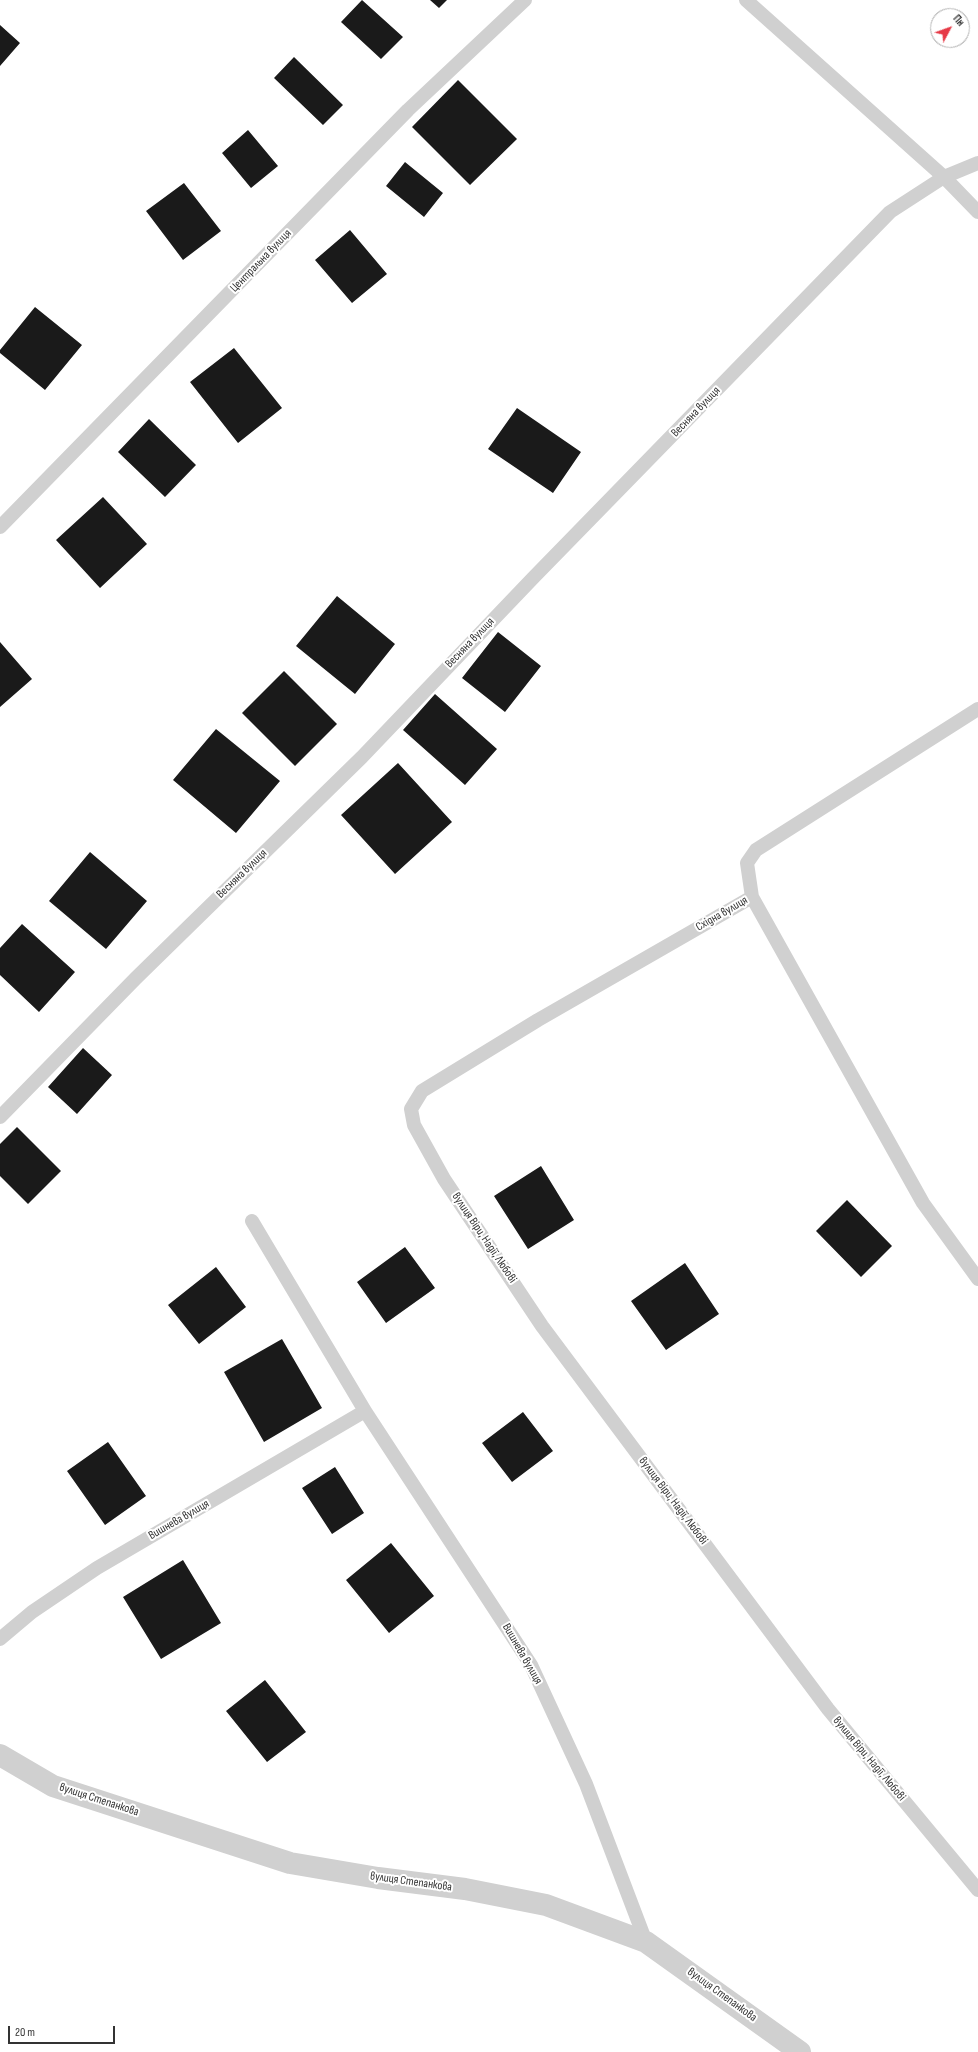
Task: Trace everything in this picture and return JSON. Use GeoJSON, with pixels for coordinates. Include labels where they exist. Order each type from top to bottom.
{"type":"FeatureCollection","features":[{"type":"Feature","properties":{"kind":"street","name":"вулиця Степанкова"},"geometry":{"type":"LineString","coordinates":[[0,1755],[53,1786],[290,1863],[378,1878],[465,1889],[546,1905],[646,1942],[800,2052]]}},
{"type":"Feature","properties":{"kind":"lane","name":"Центральна вулиця"},"geometry":{"type":"LineString","coordinates":[[0,527],[408,110],[525,0]]}},
{"type":"Feature","properties":{"kind":"lane"},"geometry":{"type":"LineString","coordinates":[[746,0],[944,177],[978,212]]}},
{"type":"Feature","properties":{"kind":"lane","name":"Весняна вулиця"},"geometry":{"type":"LineString","coordinates":[[0,1117],[136,978],[362,757],[533,578],[890,212],[944,177],[978,163]]}},
{"type":"Feature","properties":{"kind":"lane","name":"Східна вулиця"},"geometry":{"type":"LineString","coordinates":[[422,1091],[538,1020],[752,897],[747,863],[756,850],[978,709]]}},
{"type":"Feature","properties":{"kind":"lane"},"geometry":{"type":"LineString","coordinates":[[752,897],[923,1203],[978,1279]]}},
{"type":"Feature","properties":{"kind":"lane","name":"вулиця Віри, Надії, Любові"},"geometry":{"type":"LineString","coordinates":[[422,1091],[411,1109],[414,1125],[444,1178],[542,1326],[828,1709],[978,1890]]}},
{"type":"Feature","properties":{"kind":"lane","name":"Вишнева вулиця"},"geometry":{"type":"LineString","coordinates":[[252,1222],[365,1410],[531,1665],[586,1784],[646,1942]]}},
{"type":"Feature","properties":{"kind":"lane","name":"Вишнева вулиця"},"geometry":{"type":"LineString","coordinates":[[0,1639],[32,1612],[97,1568],[365,1410]]}},
{"type":"Feature","properties":{"kind":"building"},"geometry":{"type":"Polygon","coordinates":[[[362,0],[403,37],[381,59],[341,22],[362,0]]]}},
{"type":"Feature","properties":{"kind":"building"},"geometry":{"type":"Polygon","coordinates":[[[430,0],[447,0],[439,8],[430,0]]]}},
{"type":"Feature","properties":{"kind":"building"},"geometry":{"type":"Polygon","coordinates":[[[0,25],[20,43],[0,66],[0,25]]]}},
{"type":"Feature","properties":{"kind":"building"},"geometry":{"type":"Polygon","coordinates":[[[294,57],[343,105],[323,125],[274,78],[294,57]]]}},
{"type":"Feature","properties":{"kind":"building"},"geometry":{"type":"Polygon","coordinates":[[[458,80],[517,139],[470,185],[412,127],[458,80]]]}},
{"type":"Feature","properties":{"kind":"building"},"geometry":{"type":"Polygon","coordinates":[[[248,130],[278,166],[251,188],[222,153],[248,130]]]}},
{"type":"Feature","properties":{"kind":"building"},"geometry":{"type":"Polygon","coordinates":[[[405,162],[443,193],[424,217],[386,186],[405,162]]]}},
{"type":"Feature","properties":{"kind":"building"},"geometry":{"type":"Polygon","coordinates":[[[184,183],[221,231],[183,260],[146,211],[184,183]]]}},
{"type":"Feature","properties":{"kind":"building"},"geometry":{"type":"Polygon","coordinates":[[[350,230],[387,274],[352,303],[315,260],[350,230]]]}},
{"type":"Feature","properties":{"kind":"building"},"geometry":{"type":"Polygon","coordinates":[[[35,307],[82,345],[45,390],[0,353],[0,350],[35,307]]]}},
{"type":"Feature","properties":{"kind":"building"},"geometry":{"type":"Polygon","coordinates":[[[234,348],[282,408],[238,443],[190,382],[234,348]]]}},
{"type":"Feature","properties":{"kind":"building"},"geometry":{"type":"Polygon","coordinates":[[[517,408],[581,452],[553,493],[488,449],[517,408]]]}},
{"type":"Feature","properties":{"kind":"building"},"geometry":{"type":"Polygon","coordinates":[[[149,419],[196,465],[165,497],[118,452],[149,419]]]}},
{"type":"Feature","properties":{"kind":"building"},"geometry":{"type":"Polygon","coordinates":[[[103,497],[147,544],[100,588],[56,540],[103,497]]]}},
{"type":"Feature","properties":{"kind":"building"},"geometry":{"type":"Polygon","coordinates":[[[337,596],[395,644],[355,694],[296,646],[337,596]]]}},
{"type":"Feature","properties":{"kind":"building"},"geometry":{"type":"Polygon","coordinates":[[[498,632],[541,666],[505,712],[462,678],[498,632]]]}},
{"type":"Feature","properties":{"kind":"building"},"geometry":{"type":"Polygon","coordinates":[[[0,642],[32,679],[0,707],[0,642]]]}},
{"type":"Feature","properties":{"kind":"building"},"geometry":{"type":"Polygon","coordinates":[[[284,671],[337,724],[295,766],[242,713],[284,671]]]}},
{"type":"Feature","properties":{"kind":"building"},"geometry":{"type":"Polygon","coordinates":[[[435,694],[497,749],[465,785],[403,730],[435,694]]]}},
{"type":"Feature","properties":{"kind":"building"},"geometry":{"type":"Polygon","coordinates":[[[216,729],[280,781],[236,833],[173,780],[216,729]]]}},
{"type":"Feature","properties":{"kind":"building"},"geometry":{"type":"Polygon","coordinates":[[[398,763],[452,822],[395,874],[341,815],[398,763]]]}},
{"type":"Feature","properties":{"kind":"building"},"geometry":{"type":"Polygon","coordinates":[[[90,852],[147,901],[106,949],[49,901],[90,852]]]}},
{"type":"Feature","properties":{"kind":"building"},"geometry":{"type":"Polygon","coordinates":[[[22,924],[75,972],[39,1012],[0,975],[0,948],[22,924]]]}},
{"type":"Feature","properties":{"kind":"building"},"geometry":{"type":"Polygon","coordinates":[[[83,1048],[112,1075],[77,1114],[48,1087],[83,1048]]]}},
{"type":"Feature","properties":{"kind":"building"},"geometry":{"type":"Polygon","coordinates":[[[17,1127],[61,1171],[28,1204],[0,1176],[0,1144],[17,1127]]]}},
{"type":"Feature","properties":{"kind":"building"},"geometry":{"type":"Polygon","coordinates":[[[541,1166],[574,1220],[528,1249],[494,1196],[541,1166]]]}},
{"type":"Feature","properties":{"kind":"building"},"geometry":{"type":"Polygon","coordinates":[[[847,1200],[892,1246],[861,1277],[816,1231],[847,1200]]]}},
{"type":"Feature","properties":{"kind":"building"},"geometry":{"type":"Polygon","coordinates":[[[405,1247],[435,1288],[386,1323],[357,1282],[405,1247]]]}},
{"type":"Feature","properties":{"kind":"building"},"geometry":{"type":"Polygon","coordinates":[[[685,1263],[719,1314],[666,1350],[631,1301],[685,1263]]]}},
{"type":"Feature","properties":{"kind":"building"},"geometry":{"type":"Polygon","coordinates":[[[216,1267],[246,1307],[199,1344],[168,1305],[216,1267]]]}},
{"type":"Feature","properties":{"kind":"building"},"geometry":{"type":"Polygon","coordinates":[[[282,1339],[322,1408],[264,1442],[224,1372],[282,1339]]]}},
{"type":"Feature","properties":{"kind":"building"},"geometry":{"type":"Polygon","coordinates":[[[523,1412],[553,1451],[512,1482],[482,1443],[523,1412]]]}},
{"type":"Feature","properties":{"kind":"building"},"geometry":{"type":"Polygon","coordinates":[[[108,1442],[146,1496],[105,1525],[67,1471],[108,1442]]]}},
{"type":"Feature","properties":{"kind":"building"},"geometry":{"type":"Polygon","coordinates":[[[335,1467],[364,1513],[332,1534],[302,1488],[335,1467]]]}},
{"type":"Feature","properties":{"kind":"building"},"geometry":{"type":"Polygon","coordinates":[[[391,1543],[434,1596],[389,1633],[346,1580],[391,1543]]]}},
{"type":"Feature","properties":{"kind":"building"},"geometry":{"type":"Polygon","coordinates":[[[183,1560],[221,1623],[161,1659],[123,1597],[183,1560]]]}},
{"type":"Feature","properties":{"kind":"building"},"geometry":{"type":"Polygon","coordinates":[[[265,1680],[306,1732],[267,1762],[226,1711],[265,1680]]]}}]}
